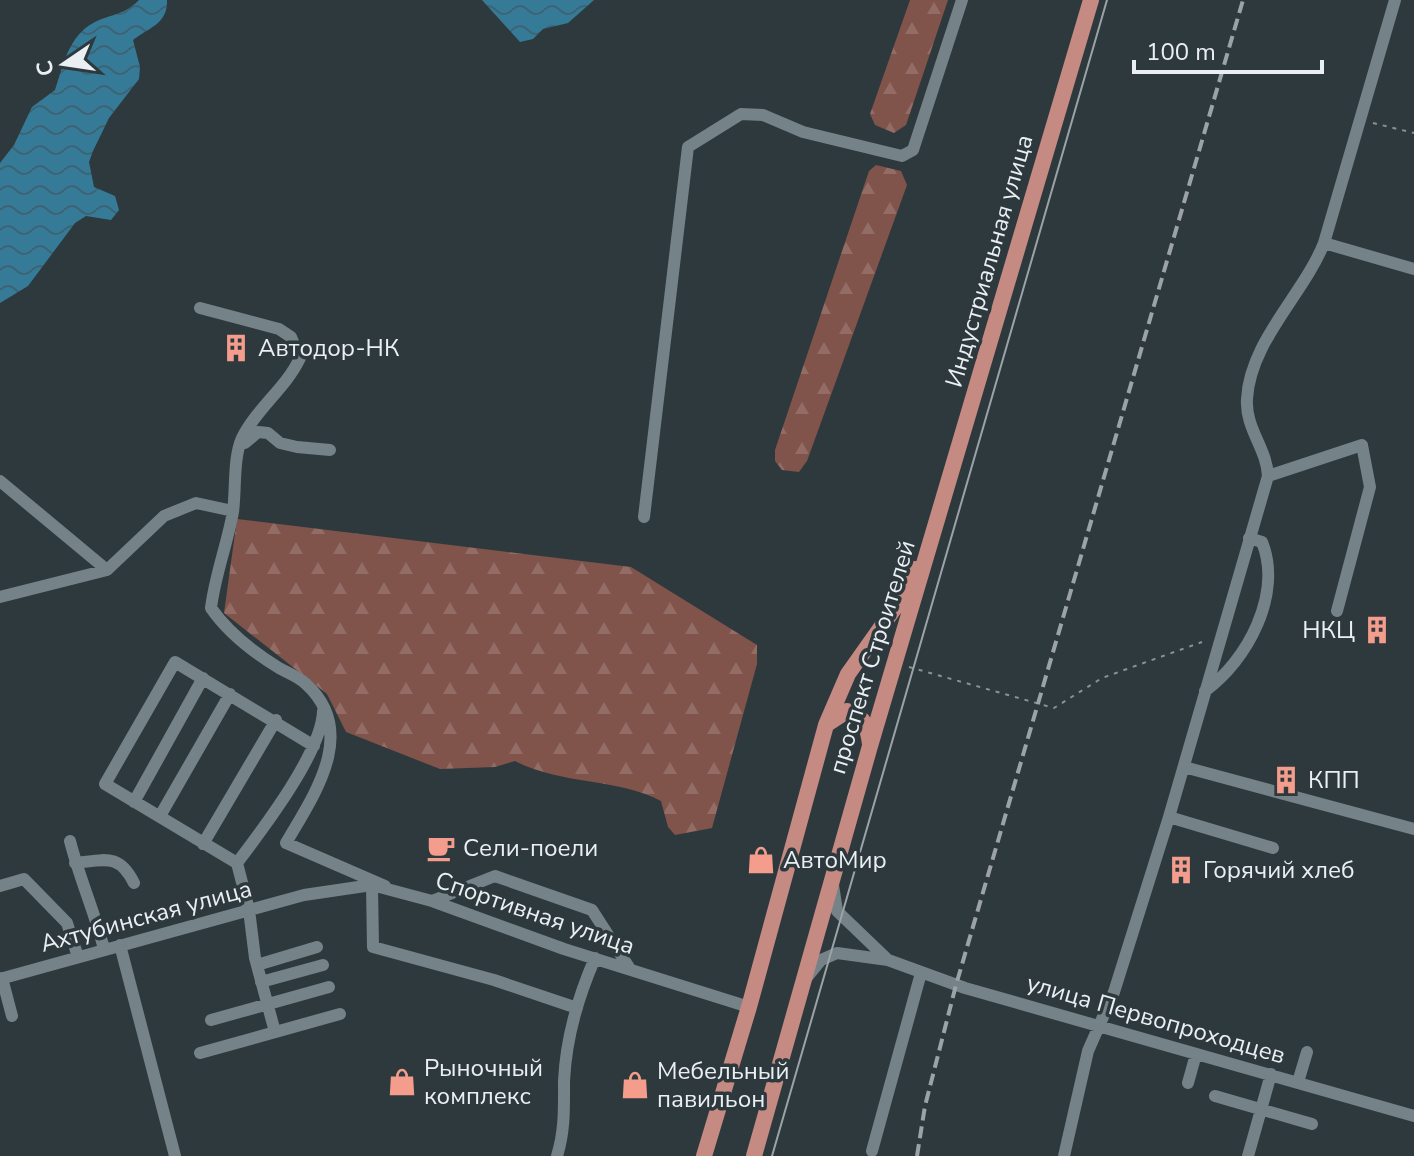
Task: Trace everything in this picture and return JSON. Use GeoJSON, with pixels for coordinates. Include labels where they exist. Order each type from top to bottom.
{"type":"FeatureCollection","features":[{"type":"Feature","properties":{"kind":"main road","name":"Индустриальная улица"},"geometry":{"type":"LineString","coordinates":[[933,536],[1091,0]]}},
{"type":"Feature","properties":{"kind":"main road","name":"проспект Строителей"},"geometry":{"type":"LineString","coordinates":[[704,1156],[749,1007],[826,725],[848,674],[894,609],[933,536]]}},
{"type":"Feature","properties":{"kind":"main road","name":"проспект Строителей"},"geometry":{"type":"LineString","coordinates":[[754,1156],[832,877],[933,536]]}},
{"type":"Feature","properties":{"kind":"main road"},"geometry":{"type":"LineString","coordinates":[[826,725],[838,714],[847,711],[855,713],[868,727],[870,746]]}},
{"type":"Feature","properties":{"kind":"street"},"geometry":{"type":"LineString","coordinates":[[644,517],[688,147],[741,114],[763,115],[803,132],[902,156],[913,150],[962,0]]}},
{"type":"Feature","properties":{"kind":"street"},"geometry":{"type":"LineString","coordinates":[[1064,1156],[1088,1051],[1114,992],[1169,817],[1268,476],[1267,464],[1252,434],[1247,395],[1270,334],[1315,266],[1324,243],[1395,0]]}},
{"type":"Feature","properties":{"kind":"street"},"geometry":{"type":"LineString","coordinates":[[1324,243],[1414,269]]}},
{"type":"Feature","properties":{"kind":"street"},"geometry":{"type":"LineString","coordinates":[[200,308],[279,329],[291,337],[300,358],[293,374],[249,429],[240,448],[233,511],[215,575],[211,608],[226,631],[306,684],[323,709],[331,730],[332,748],[311,801],[286,843]]}},
{"type":"Feature","properties":{"kind":"street"},"geometry":{"type":"LineString","coordinates":[[240,448],[258,432],[268,433],[280,443],[330,450]]}},
{"type":"Feature","properties":{"kind":"street"},"geometry":{"type":"LineString","coordinates":[[1268,476],[1362,445],[1370,487],[1337,611]]}},
{"type":"Feature","properties":{"kind":"street"},"geometry":{"type":"LineString","coordinates":[[0,481],[107,570]]}},
{"type":"Feature","properties":{"kind":"street"},"geometry":{"type":"LineString","coordinates":[[0,597],[107,570],[164,516],[196,503],[233,511]]}},
{"type":"Feature","properties":{"kind":"street"},"geometry":{"type":"LineString","coordinates":[[1205,691],[1239,661],[1261,609],[1267,555],[1262,542],[1249,538]]}},
{"type":"Feature","properties":{"kind":"street"},"geometry":{"type":"LineString","coordinates":[[275,1032],[257,965],[249,910],[237,863],[105,784],[175,662],[276,720],[314,746]]}},
{"type":"Feature","properties":{"kind":"street"},"geometry":{"type":"LineString","coordinates":[[134,802],[203,678]]}},
{"type":"Feature","properties":{"kind":"street"},"geometry":{"type":"LineString","coordinates":[[160,816],[230,694]]}},
{"type":"Feature","properties":{"kind":"street"},"geometry":{"type":"LineString","coordinates":[[237,863],[262,830],[314,746],[323,709]]}},
{"type":"Feature","properties":{"kind":"street"},"geometry":{"type":"LineString","coordinates":[[203,844],[276,720]]}},
{"type":"Feature","properties":{"kind":"street"},"geometry":{"type":"LineString","coordinates":[[1184,767],[1414,829]]}},
{"type":"Feature","properties":{"kind":"street"},"geometry":{"type":"LineString","coordinates":[[1169,817],[1273,848]]}},
{"type":"Feature","properties":{"kind":"street"},"geometry":{"type":"LineString","coordinates":[[262,830],[379,885],[373,947],[494,980],[577,1008]]}},
{"type":"Feature","properties":{"kind":"street"},"geometry":{"type":"LineString","coordinates":[[70,841],[83,893],[92,903],[104,949]]}},
{"type":"Feature","properties":{"kind":"street"},"geometry":{"type":"LineString","coordinates":[[75,863],[112,859],[126,866],[134,883]]}},
{"type":"Feature","properties":{"kind":"street"},"geometry":{"type":"LineString","coordinates":[[432,901],[495,876],[592,910],[630,969]]}},
{"type":"Feature","properties":{"kind":"street","name":"улица Первопроходцев"},"geometry":{"type":"LineString","coordinates":[[832,877],[837,911],[888,960]]}},
{"type":"Feature","properties":{"kind":"street"},"geometry":{"type":"LineString","coordinates":[[0,886],[24,879],[67,923],[78,957]]}},
{"type":"Feature","properties":{"kind":"street","name":"Спортивная улица"},"geometry":{"type":"LineString","coordinates":[[304,895],[379,885],[749,1007]]}},
{"type":"Feature","properties":{"kind":"street","name":"Ахтубинская улица"},"geometry":{"type":"LineString","coordinates":[[1,978],[304,895]]}},
{"type":"Feature","properties":{"kind":"street"},"geometry":{"type":"LineString","coordinates":[[120,945],[175,1156]]}},
{"type":"Feature","properties":{"kind":"street"},"geometry":{"type":"LineString","coordinates":[[257,965],[317,947]]}},
{"type":"Feature","properties":{"kind":"street","name":"улица Первопроходцев"},"geometry":{"type":"LineString","coordinates":[[803,985],[821,960],[837,953],[888,960],[921,973],[1099,1027],[1414,1116]]}},
{"type":"Feature","properties":{"kind":"street"},"geometry":{"type":"LineString","coordinates":[[557,1156],[564,1132],[564,1080],[577,1008],[595,958]]}},
{"type":"Feature","properties":{"kind":"street"},"geometry":{"type":"LineString","coordinates":[[261,982],[323,965]]}},
{"type":"Feature","properties":{"kind":"street"},"geometry":{"type":"LineString","coordinates":[[872,1151],[921,973]]}},
{"type":"Feature","properties":{"kind":"street"},"geometry":{"type":"LineString","coordinates":[[1,978],[12,1016]]}},
{"type":"Feature","properties":{"kind":"street"},"geometry":{"type":"LineString","coordinates":[[211,1020],[329,987]]}},
{"type":"Feature","properties":{"kind":"street"},"geometry":{"type":"LineString","coordinates":[[200,1053],[340,1014]]}},
{"type":"Feature","properties":{"kind":"street"},"geometry":{"type":"LineString","coordinates":[[1298,1082],[1307,1052]]}},
{"type":"Feature","properties":{"kind":"street"},"geometry":{"type":"LineString","coordinates":[[1188,1083],[1196,1054]]}},
{"type":"Feature","properties":{"kind":"street"},"geometry":{"type":"LineString","coordinates":[[1248,1156],[1271,1074]]}},
{"type":"Feature","properties":{"kind":"street"},"geometry":{"type":"LineString","coordinates":[[1215,1096],[1312,1124]]}},
{"type":"Feature","properties":{"kind":"path"},"geometry":{"type":"LineString","coordinates":[[1360,119],[1414,133]]}},
{"type":"Feature","properties":{"kind":"path"},"geometry":{"type":"LineString","coordinates":[[909,667],[1054,708],[1102,678],[1202,642]]}},
{"type":"Feature","properties":{"kind":"green space"},"geometry":{"type":"Polygon","coordinates":[[[910,0],[948,0],[906,125],[894,133],[875,125],[870,114],[910,0]]]}},
{"type":"Feature","properties":{"kind":"green space"},"geometry":{"type":"Polygon","coordinates":[[[876,165],[901,171],[907,185],[807,461],[799,472],[782,470],[775,461],[775,450],[869,171],[876,165]]]}},
{"type":"Feature","properties":{"kind":"green space"},"geometry":{"type":"Polygon","coordinates":[[[237,519],[631,567],[757,645],[757,664],[712,828],[675,835],[668,827],[661,801],[627,788],[551,774],[515,761],[495,767],[440,769],[346,732],[327,694],[224,613],[237,519]]]}},
{"type":"Feature","properties":{"kind":"water"},"geometry":{"type":"Polygon","coordinates":[[[139,0],[167,0],[164,15],[133,40],[140,67],[139,79],[109,118],[89,162],[94,187],[115,196],[119,210],[111,220],[86,216],[75,223],[28,286],[0,303],[0,163],[14,145],[32,107],[55,90],[68,52],[78,35],[95,22],[123,11],[139,0]]]}},
{"type":"Feature","properties":{"kind":"water"},"geometry":{"type":"Polygon","coordinates":[[[482,0],[594,0],[568,23],[543,29],[533,39],[520,42],[482,0]]]}},
{"type":"Feature","properties":{"kind":"tram line"},"geometry":{"type":"LineString","coordinates":[[772,1156],[1107,0]]}},
{"type":"Feature","properties":{"kind":"railway"},"geometry":{"type":"LineString","coordinates":[[917,1156],[925,1106],[956,985],[1243,0]]}},
{"type":"Feature","properties":{"kind":"place","name":"Автодор-НК"},"geometry":{"type":"Point","coordinates":[236,348]}},
{"type":"Feature","properties":{"kind":"place","name":"НКЦ"},"geometry":{"type":"Point","coordinates":[1377,630]}},
{"type":"Feature","properties":{"kind":"place","name":"КПП"},"geometry":{"type":"Point","coordinates":[1286,780]}},
{"type":"Feature","properties":{"kind":"place","name":"Сели-поели"},"geometry":{"type":"Point","coordinates":[441,848]}},
{"type":"Feature","properties":{"kind":"place","name":"АвтоМир"},"geometry":{"type":"Point","coordinates":[761,860]}},
{"type":"Feature","properties":{"kind":"place","name":"Горячий хлеб"},"geometry":{"type":"Point","coordinates":[1181,870]}},
{"type":"Feature","properties":{"kind":"place","name":"Рыночный комплекс"},"geometry":{"type":"Point","coordinates":[402,1082]}},
{"type":"Feature","properties":{"kind":"place","name":"Мебельный павильон"},"geometry":{"type":"Point","coordinates":[635,1085]}}]}
